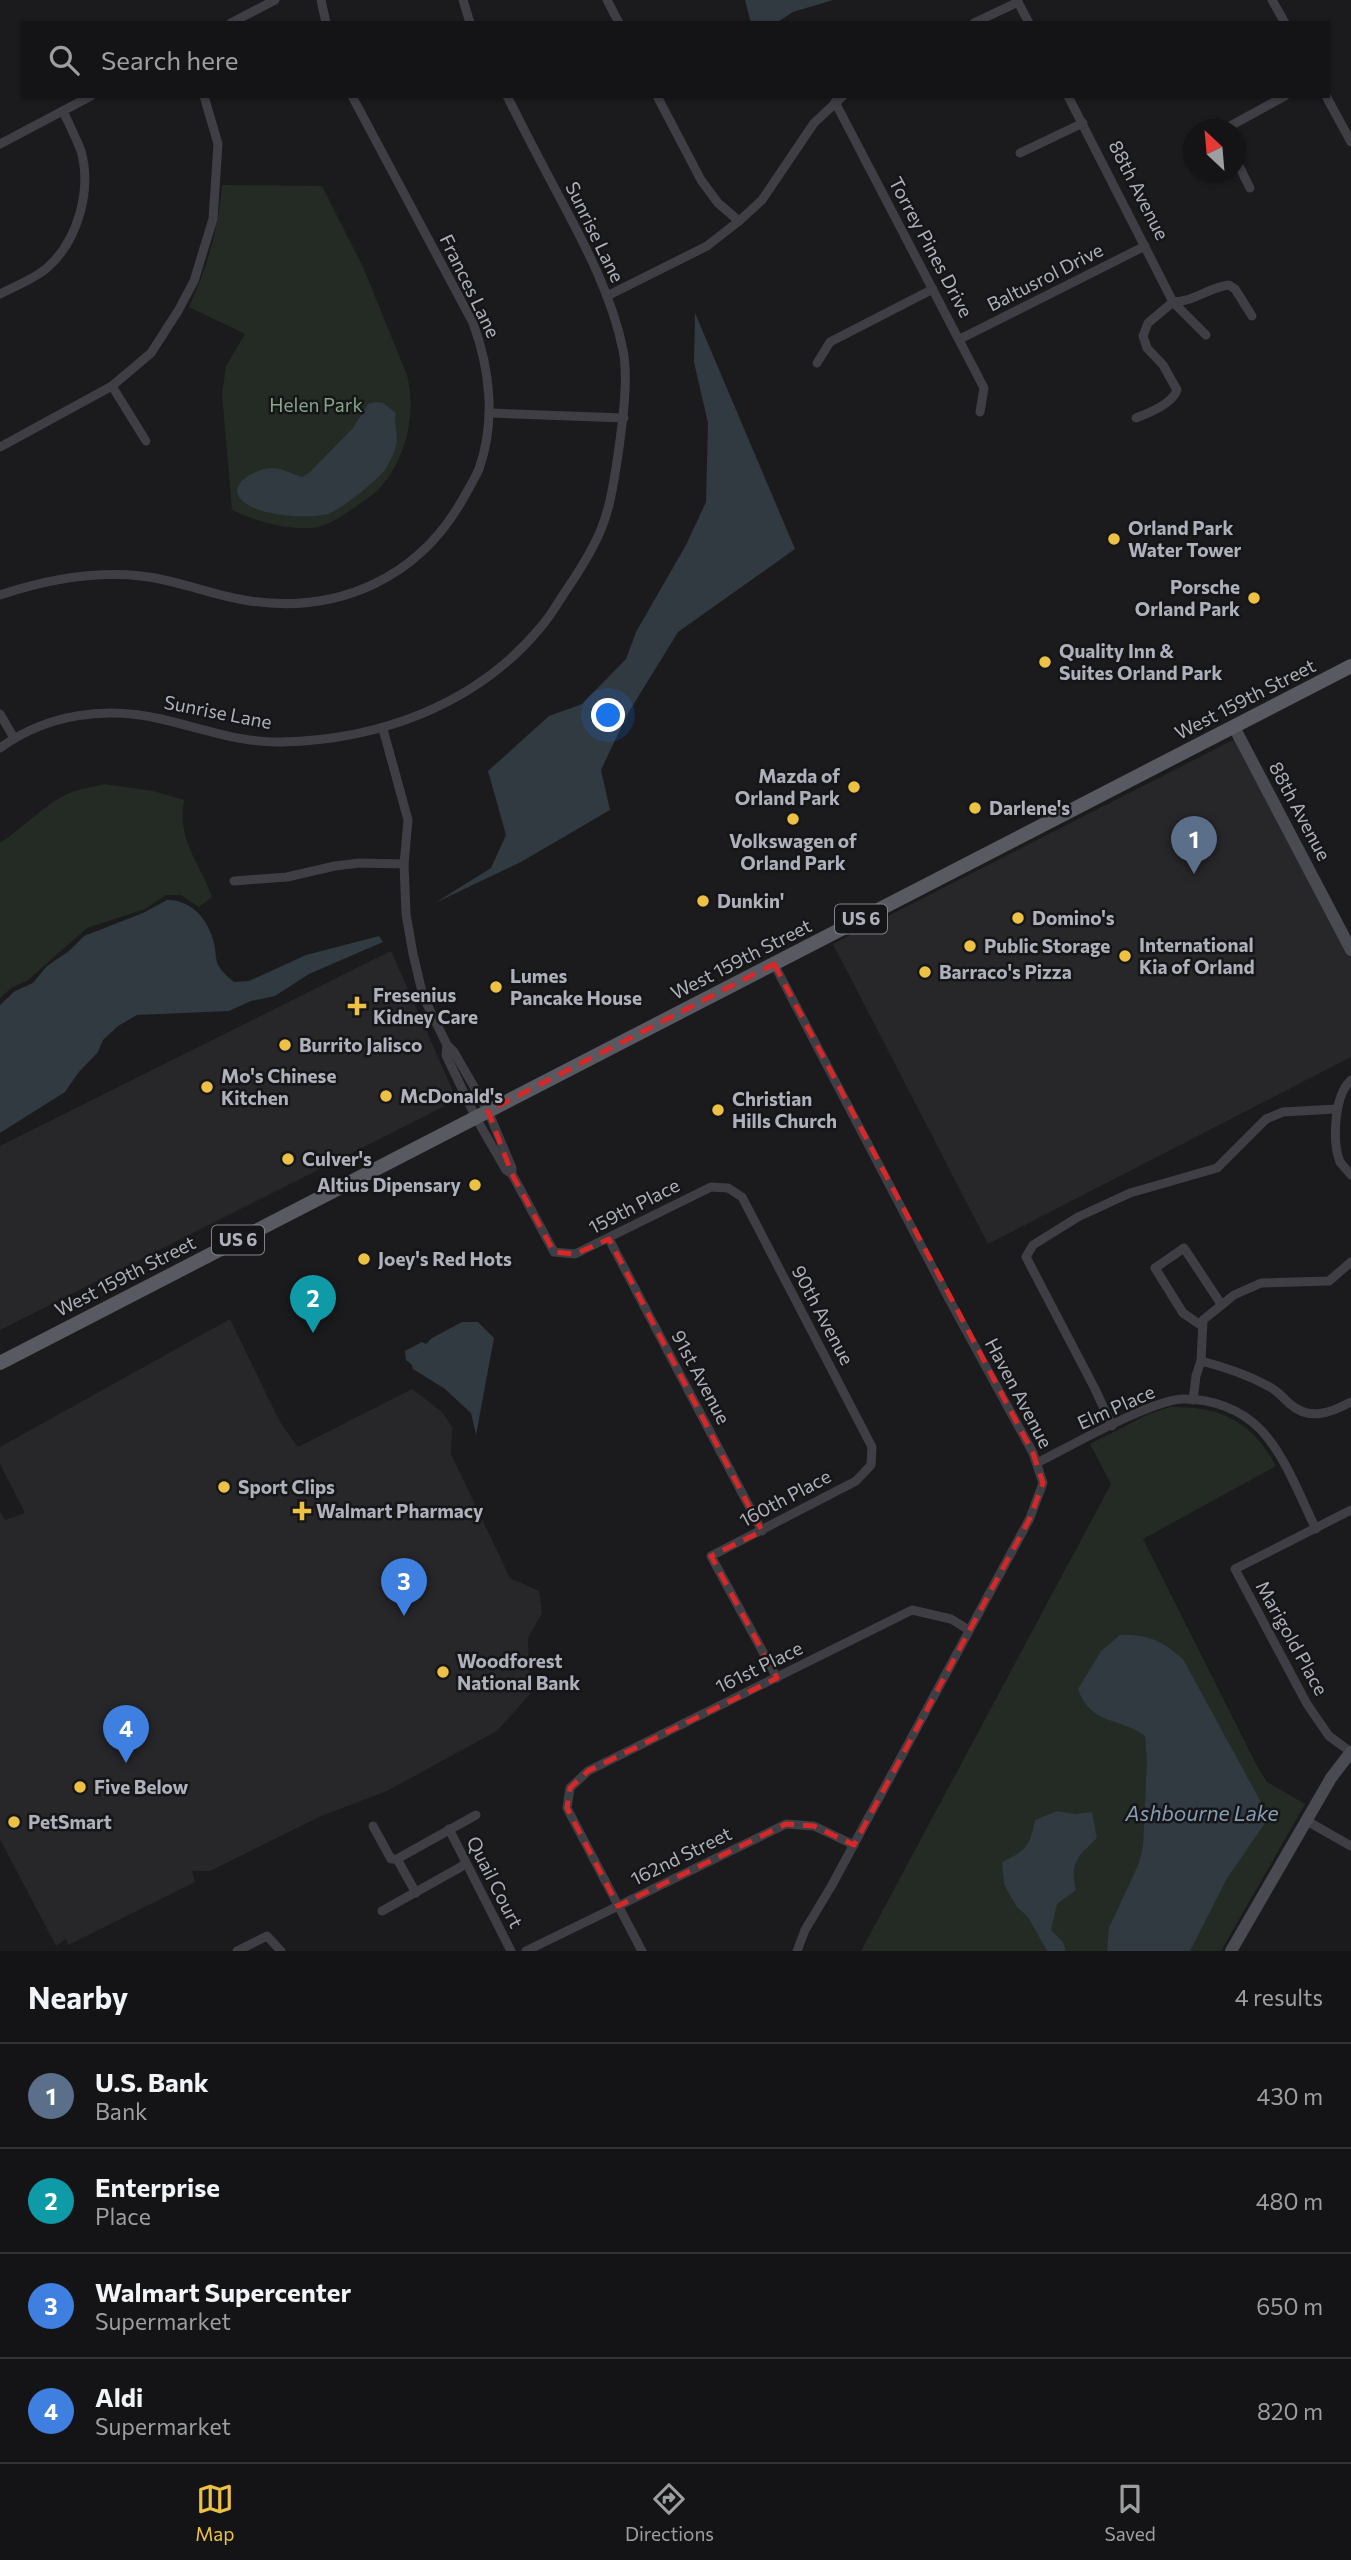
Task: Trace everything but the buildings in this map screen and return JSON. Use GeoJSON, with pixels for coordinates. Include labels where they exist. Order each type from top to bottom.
{"type":"FeatureCollection","features":[{"type":"Feature","properties":{"kind":"main road","name":"West 159th Street"},"geometry":{"type":"LineString","coordinates":[[0,1363],[1351,666]]}},
{"type":"Feature","properties":{"kind":"street"},"geometry":{"type":"LineString","coordinates":[[235,21],[275,0]]}},
{"type":"Feature","properties":{"kind":"street"},"geometry":{"type":"LineString","coordinates":[[321,0],[326,21]]}},
{"type":"Feature","properties":{"kind":"street"},"geometry":{"type":"LineString","coordinates":[[463,0],[469,21]]}},
{"type":"Feature","properties":{"kind":"street"},"geometry":{"type":"LineString","coordinates":[[607,0],[618,21]]}},
{"type":"Feature","properties":{"kind":"street"},"geometry":{"type":"LineString","coordinates":[[1272,0],[1284,21]]}},
{"type":"Feature","properties":{"kind":"street"},"geometry":{"type":"LineString","coordinates":[[978,21],[1018,2],[1029,21]]}},
{"type":"Feature","properties":{"kind":"street"},"geometry":{"type":"LineString","coordinates":[[0,144],[87,98]]}},
{"type":"Feature","properties":{"kind":"street"},"geometry":{"type":"LineString","coordinates":[[0,447],[112,386],[151,353],[178,311],[194,281],[213,219],[218,144],[205,98]]}},
{"type":"Feature","properties":{"kind":"street","name":"Frances Lane"},"geometry":{"type":"LineString","coordinates":[[0,595],[35,583],[89,576],[141,576],[187,584],[247,601],[286,605],[336,600],[388,578],[427,549],[452,518],[479,469],[491,412],[482,349],[473,323],[353,98]]}},
{"type":"Feature","properties":{"kind":"street","name":"Sunrise Lane"},"geometry":{"type":"LineString","coordinates":[[0,748],[14,738],[61,718],[110,711],[160,719],[206,732],[280,742],[383,729],[438,707],[471,688],[499,668],[540,629],[571,584],[599,534],[614,482],[624,418],[624,352],[607,296],[590,253],[509,98]]}},
{"type":"Feature","properties":{"kind":"street"},"geometry":{"type":"LineString","coordinates":[[658,98],[701,180],[718,203],[739,221]]}},
{"type":"Feature","properties":{"kind":"street","name":"88th Avenue"},"geometry":{"type":"LineString","coordinates":[[1070,98],[1173,302],[1206,335]]}},
{"type":"Feature","properties":{"kind":"street"},"geometry":{"type":"LineString","coordinates":[[1243,119],[1281,98]]}},
{"type":"Feature","properties":{"kind":"street"},"geometry":{"type":"LineString","coordinates":[[1327,98],[1351,142]]}},
{"type":"Feature","properties":{"kind":"street"},"geometry":{"type":"LineString","coordinates":[[607,296],[707,246],[739,221],[762,200],[814,123],[839,99]]}},
{"type":"Feature","properties":{"kind":"street","name":"Torrey Pines Drive"},"geometry":{"type":"LineString","coordinates":[[839,99],[984,388],[979,412]]}},
{"type":"Feature","properties":{"kind":"street"},"geometry":{"type":"LineString","coordinates":[[0,294],[48,268],[67,245],[80,212],[86,183],[81,152],[63,111]]}},
{"type":"Feature","properties":{"kind":"street"},"geometry":{"type":"LineString","coordinates":[[1020,153],[1083,123]]}},
{"type":"Feature","properties":{"kind":"street"},"geometry":{"type":"LineString","coordinates":[[1246,180],[1250,188]]}},
{"type":"Feature","properties":{"kind":"street","name":"Baltusrol Drive"},"geometry":{"type":"LineString","coordinates":[[960,339],[1145,246]]}},
{"type":"Feature","properties":{"kind":"street"},"geometry":{"type":"LineString","coordinates":[[1136,418],[1161,405],[1174,396],[1177,390],[1163,365],[1147,348],[1143,336],[1148,323],[1173,302],[1185,302],[1220,286],[1229,285],[1252,316]]}},
{"type":"Feature","properties":{"kind":"street"},"geometry":{"type":"LineString","coordinates":[[817,363],[830,342],[933,289]]}},
{"type":"Feature","properties":{"kind":"street"},"geometry":{"type":"LineString","coordinates":[[112,386],[146,441]]}},
{"type":"Feature","properties":{"kind":"street"},"geometry":{"type":"LineString","coordinates":[[491,412],[624,418]]}},
{"type":"Feature","properties":{"kind":"street"},"geometry":{"type":"LineString","coordinates":[[0,714],[14,738]]}},
{"type":"Feature","properties":{"kind":"street","name":"88th Avenue"},"geometry":{"type":"LineString","coordinates":[[1234,727],[1351,950]]}},
{"type":"Feature","properties":{"kind":"street"},"geometry":{"type":"LineString","coordinates":[[383,729],[408,820],[404,864],[406,914],[423,996],[447,1045],[454,1052],[506,1170],[512,1174]]}},
{"type":"Feature","properties":{"kind":"street"},"geometry":{"type":"LineString","coordinates":[[234,881],[288,877],[347,865],[404,864]]}},
{"type":"Feature","properties":{"kind":"street","name":"Haven Avenue"},"geometry":{"type":"LineString","coordinates":[[774,964],[950,1301],[1034,1453],[1043,1483],[1030,1518],[854,1845],[805,1930],[797,1951]]}},
{"type":"Feature","properties":{"kind":"street"},"geometry":{"type":"LineString","coordinates":[[447,1045],[446,1055],[512,1168],[512,1174]]}},
{"type":"Feature","properties":{"kind":"street"},"geometry":{"type":"LineString","coordinates":[[1351,1080],[1346,1084],[1336,1109],[1336,1139],[1340,1162],[1351,1175]]}},
{"type":"Feature","properties":{"kind":"street"},"geometry":{"type":"LineString","coordinates":[[1112,1426],[1026,1257],[1033,1245],[1078,1217],[1130,1193],[1217,1168],[1266,1119],[1283,1112],[1336,1109]]}},
{"type":"Feature","properties":{"kind":"street","name":"159th Place"},"geometry":{"type":"LineString","coordinates":[[512,1174],[554,1252],[575,1254],[711,1187],[728,1188]]}},
{"type":"Feature","properties":{"kind":"street","name":"90th Avenue"},"geometry":{"type":"LineString","coordinates":[[728,1188],[742,1197],[872,1447],[871,1465]]}},
{"type":"Feature","properties":{"kind":"street","name":"91st Avenue"},"geometry":{"type":"LineString","coordinates":[[609,1239],[762,1531]]}},
{"type":"Feature","properties":{"kind":"street"},"geometry":{"type":"LineString","coordinates":[[1202,1326],[1182,1313],[1155,1268],[1184,1248],[1221,1304]]}},
{"type":"Feature","properties":{"kind":"street"},"geometry":{"type":"LineString","coordinates":[[1193,1400],[1201,1361],[1203,1320],[1221,1304],[1261,1283],[1329,1281],[1351,1262]]}},
{"type":"Feature","properties":{"kind":"street"},"geometry":{"type":"LineString","coordinates":[[1201,1361],[1238,1371],[1273,1388],[1293,1407],[1307,1414],[1332,1413],[1351,1402]]}},
{"type":"Feature","properties":{"kind":"street","name":"Elm Place"},"geometry":{"type":"LineString","coordinates":[[1037,1463],[1156,1405],[1182,1399],[1218,1404],[1239,1412],[1262,1431],[1282,1461],[1316,1529]]}},
{"type":"Feature","properties":{"kind":"street","name":"160th Place"},"geometry":{"type":"LineString","coordinates":[[777,1678],[711,1556],[856,1481],[871,1465]]}},
{"type":"Feature","properties":{"kind":"street"},"geometry":{"type":"LineString","coordinates":[[1316,1529],[1351,1510]]}},
{"type":"Feature","properties":{"kind":"street","name":"Marigold Place"},"geometry":{"type":"LineString","coordinates":[[1316,1529],[1235,1569],[1307,1704],[1329,1736],[1351,1752]]}},
{"type":"Feature","properties":{"kind":"street","name":"161st Place"},"geometry":{"type":"LineString","coordinates":[[618,1906],[568,1808],[570,1788],[588,1771],[912,1610],[951,1619],[969,1630]]}},
{"type":"Feature","properties":{"kind":"street"},"geometry":{"type":"LineString","coordinates":[[1231,1951],[1331,1778],[1351,1752]]}},
{"type":"Feature","properties":{"kind":"street"},"geometry":{"type":"LineString","coordinates":[[373,1826],[391,1859],[397,1859],[476,1815]]}},
{"type":"Feature","properties":{"kind":"street"},"geometry":{"type":"LineString","coordinates":[[1307,1821],[1351,1846]]}},
{"type":"Feature","properties":{"kind":"street","name":"162nd Street"},"geometry":{"type":"LineString","coordinates":[[526,1951],[786,1824],[814,1826],[854,1845]]}},
{"type":"Feature","properties":{"kind":"street","name":"Quail Court"},"geometry":{"type":"LineString","coordinates":[[449,1829],[511,1951]]}},
{"type":"Feature","properties":{"kind":"street"},"geometry":{"type":"LineString","coordinates":[[397,1859],[416,1893]]}},
{"type":"Feature","properties":{"kind":"street"},"geometry":{"type":"LineString","coordinates":[[382,1911],[466,1864]]}},
{"type":"Feature","properties":{"kind":"street"},"geometry":{"type":"LineString","coordinates":[[618,1906],[642,1951]]}},
{"type":"Feature","properties":{"kind":"street"},"geometry":{"type":"LineString","coordinates":[[237,1951],[267,1936],[281,1951]]}},
{"type":"Feature","properties":{"kind":"highlighted area"},"geometry":{"type":"Polygon","coordinates":[[[774,964],[1033,1453],[1043,1483],[1030,1518],[854,1845],[814,1826],[786,1824],[618,1906],[567,1808],[570,1788],[588,1771],[777,1678],[711,1556],[762,1531],[609,1239],[575,1254],[554,1252],[512,1174],[488,1111],[774,964]]]}},
{"type":"Feature","properties":{"kind":"shaded area"},"geometry":{"type":"Polygon","coordinates":[[[1237,738],[1351,956],[1351,1057],[988,1244],[833,944],[1237,738]]]}},
{"type":"Feature","properties":{"kind":"shaded area"},"geometry":{"type":"Polygon","coordinates":[[[391,951],[457,1100],[0,1330],[0,1146],[391,951]]]}},
{"type":"Feature","properties":{"kind":"shaded area"},"geometry":{"type":"Polygon","coordinates":[[[230,1319],[280,1422],[298,1447],[412,1389],[442,1412],[452,1427],[451,1454],[510,1578],[539,1591],[542,1613],[528,1638],[530,1694],[497,1731],[387,1791],[321,1816],[210,1871],[192,1871],[195,1882],[68,1945],[66,1939],[56,1946],[0,1839],[0,1511],[5,1520],[25,1513],[0,1464],[0,1447],[230,1319]]]}},
{"type":"Feature","properties":{"kind":"green space","name":"Helen Park"},"geometry":{"type":"Polygon","coordinates":[[[222,185],[322,186],[363,267],[407,375],[410,421],[395,466],[374,493],[323,526],[281,526],[232,510],[222,394],[226,366],[245,334],[189,307],[211,248],[222,185]]]}},
{"type":"Feature","properties":{"kind":"green space"},"geometry":{"type":"Polygon","coordinates":[[[104,784],[153,791],[184,800],[186,839],[212,897],[199,907],[181,895],[166,895],[145,909],[87,928],[28,980],[11,988],[0,998],[0,843],[62,797],[104,784]]]}},
{"type":"Feature","properties":{"kind":"green space"},"geometry":{"type":"Polygon","coordinates":[[[1170,1407],[1204,1409],[1233,1419],[1256,1438],[1276,1466],[1143,1539],[1257,1766],[1267,1782],[1305,1804],[1221,1951],[861,1951],[1111,1484],[1090,1444],[1147,1415],[1170,1407]]]}},
{"type":"Feature","properties":{"kind":"water"},"geometry":{"type":"Polygon","coordinates":[[[745,0],[833,0],[793,12],[779,21],[750,21],[745,0]]]}},
{"type":"Feature","properties":{"kind":"water"},"geometry":{"type":"Polygon","coordinates":[[[695,313],[795,549],[678,632],[627,715],[601,770],[610,810],[521,862],[435,903],[491,868],[506,835],[488,771],[549,716],[582,704],[626,659],[636,632],[686,545],[706,502],[708,423],[694,362],[695,313]]]}},
{"type":"Feature","properties":{"kind":"water"},"geometry":{"type":"Polygon","coordinates":[[[383,403],[396,413],[396,446],[382,473],[350,501],[328,514],[297,516],[262,511],[239,497],[237,491],[243,480],[264,469],[275,468],[302,477],[310,472],[353,428],[368,404],[383,403]]]}},
{"type":"Feature","properties":{"kind":"water"},"geometry":{"type":"Polygon","coordinates":[[[167,900],[184,903],[198,912],[208,926],[218,965],[234,982],[249,981],[306,955],[379,936],[383,942],[309,974],[275,996],[251,1001],[229,1011],[137,1015],[118,1026],[103,1040],[98,1052],[65,1092],[0,1133],[0,1005],[15,991],[33,983],[47,966],[69,951],[84,936],[143,913],[167,900]]]}},
{"type":"Feature","properties":{"kind":"water"},"geometry":{"type":"Polygon","coordinates":[[[462,1322],[478,1322],[494,1338],[476,1435],[471,1413],[445,1389],[413,1369],[406,1360],[405,1351],[422,1342],[426,1344],[462,1322]]]}},
{"type":"Feature","properties":{"kind":"water","name":"Ashbourne Lake"},"geometry":{"type":"Polygon","coordinates":[[[1120,1635],[1154,1640],[1183,1659],[1269,1817],[1226,1880],[1190,1951],[1107,1951],[1109,1928],[1139,1863],[1143,1846],[1147,1760],[1145,1736],[1098,1715],[1090,1709],[1078,1689],[1101,1651],[1120,1635]]]}},
{"type":"Feature","properties":{"kind":"water"},"geometry":{"type":"Polygon","coordinates":[[[1057,1811],[1075,1814],[1092,1812],[1097,1838],[1077,1860],[1074,1873],[1076,1890],[1057,1904],[1051,1930],[1063,1942],[1066,1951],[1047,1951],[1028,1917],[1017,1907],[1007,1890],[1002,1862],[1026,1847],[1035,1820],[1057,1811]]]}},
{"type":"Feature","properties":{"kind":"place","name":"Orland Park Water Tower"},"geometry":{"type":"Point","coordinates":[1114,539]}},
{"type":"Feature","properties":{"kind":"place","name":"Porsche Orland Park"},"geometry":{"type":"Point","coordinates":[1254,598]}},
{"type":"Feature","properties":{"kind":"place","name":"Quality Inn & Suites Orland Park"},"geometry":{"type":"Point","coordinates":[1045,662]}},
{"type":"Feature","properties":{"kind":"place","name":"Mazda of Orland Park"},"geometry":{"type":"Point","coordinates":[854,787]}},
{"type":"Feature","properties":{"kind":"place","name":"Darlene's"},"geometry":{"type":"Point","coordinates":[975,808]}},
{"type":"Feature","properties":{"kind":"place","name":"Volkswagen of Orland Park"},"geometry":{"type":"Point","coordinates":[793,819]}},
{"type":"Feature","properties":{"kind":"place","name":"U.S. Bank"},"geometry":{"type":"Point","coordinates":[1194,874]}},
{"type":"Feature","properties":{"kind":"place","name":"Dunkin'"},"geometry":{"type":"Point","coordinates":[703,901]}},
{"type":"Feature","properties":{"kind":"place","name":"Domino's"},"geometry":{"type":"Point","coordinates":[1018,918]}},
{"type":"Feature","properties":{"kind":"place","name":"Public Storage"},"geometry":{"type":"Point","coordinates":[970,946]}},
{"type":"Feature","properties":{"kind":"place","name":"International Kia of Orland"},"geometry":{"type":"Point","coordinates":[1125,956]}},
{"type":"Feature","properties":{"kind":"place","name":"Barraco's Pizza"},"geometry":{"type":"Point","coordinates":[925,972]}},
{"type":"Feature","properties":{"kind":"place","name":"Lumes Pancake House"},"geometry":{"type":"Point","coordinates":[496,987]}},
{"type":"Feature","properties":{"kind":"place","name":"Fresenius Kidney Care"},"geometry":{"type":"Point","coordinates":[357,1006]}},
{"type":"Feature","properties":{"kind":"place","name":"Burrito Jalisco"},"geometry":{"type":"Point","coordinates":[285,1045]}},
{"type":"Feature","properties":{"kind":"place","name":"Mo's Chinese Kitchen"},"geometry":{"type":"Point","coordinates":[207,1087]}},
{"type":"Feature","properties":{"kind":"place","name":"McDonald's"},"geometry":{"type":"Point","coordinates":[386,1096]}},
{"type":"Feature","properties":{"kind":"place","name":"Christian Hills Church"},"geometry":{"type":"Point","coordinates":[718,1110]}},
{"type":"Feature","properties":{"kind":"place","name":"Culver's"},"geometry":{"type":"Point","coordinates":[288,1159]}},
{"type":"Feature","properties":{"kind":"place","name":"Altius Dipensary"},"geometry":{"type":"Point","coordinates":[475,1185]}},
{"type":"Feature","properties":{"kind":"place","name":"Joey's Red Hots"},"geometry":{"type":"Point","coordinates":[364,1259]}},
{"type":"Feature","properties":{"kind":"place","name":"Enterprise"},"geometry":{"type":"Point","coordinates":[313,1333]}},
{"type":"Feature","properties":{"kind":"place","name":"Sport Clips"},"geometry":{"type":"Point","coordinates":[224,1487]}},
{"type":"Feature","properties":{"kind":"place","name":"Walmart Pharmacy"},"geometry":{"type":"Point","coordinates":[302,1511]}},
{"type":"Feature","properties":{"kind":"place","name":"Walmart Supercenter"},"geometry":{"type":"Point","coordinates":[404,1616]}},
{"type":"Feature","properties":{"kind":"place","name":"Woodforest National Bank"},"geometry":{"type":"Point","coordinates":[443,1672]}},
{"type":"Feature","properties":{"kind":"place","name":"Aldi"},"geometry":{"type":"Point","coordinates":[126,1763]}},
{"type":"Feature","properties":{"kind":"place","name":"Five Below"},"geometry":{"type":"Point","coordinates":[80,1787]}},
{"type":"Feature","properties":{"kind":"place","name":"PetSmart"},"geometry":{"type":"Point","coordinates":[14,1822]}}]}
